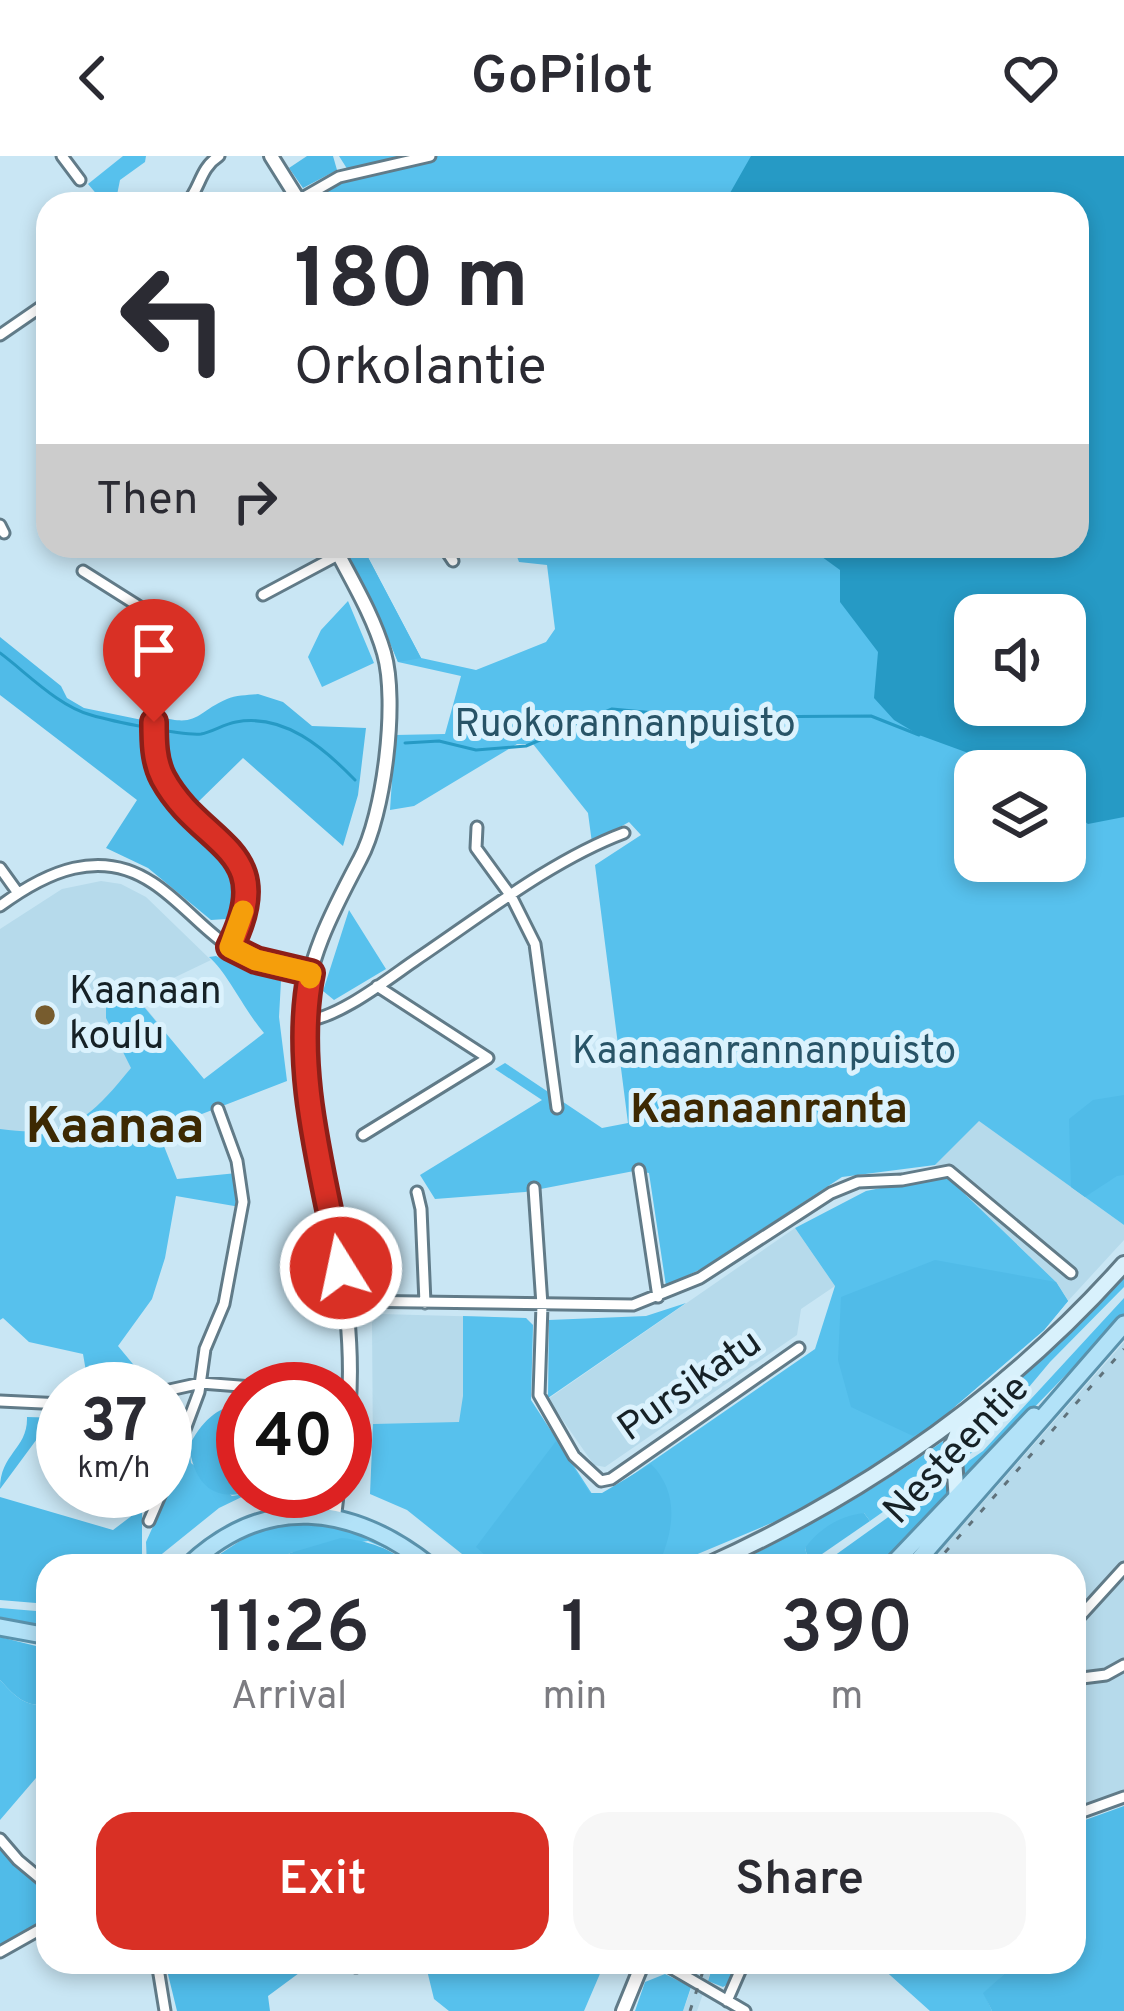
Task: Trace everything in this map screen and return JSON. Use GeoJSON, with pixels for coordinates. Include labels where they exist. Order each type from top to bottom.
{"type":"FeatureCollection","features":[{"type":"Feature","properties":{"kind":"main road"},"geometry":{"type":"LineString","coordinates":[[730,1554],[834,1502],[970,1410],[1058,1334],[1124,1264]]}},
{"type":"Feature","properties":{"kind":"main road","name":"Nesteentie"},"geometry":{"type":"LineString","coordinates":[[924,1554],[1124,1324]]}},
{"type":"Feature","properties":{"kind":"main road","name":"Nesteentie"},"geometry":{"type":"LineString","coordinates":[[902,1554],[1072,1382]]}},
{"type":"Feature","properties":{"kind":"main road"},"geometry":{"type":"LineString","coordinates":[[959,1516],[953,1444],[970,1410]]}},
{"type":"Feature","properties":{"kind":"main road"},"geometry":{"type":"LineString","coordinates":[[202,1554],[221,1538],[281,1518]]}},
{"type":"Feature","properties":{"kind":"main road"},"geometry":{"type":"LineString","coordinates":[[337,1518],[390,1536],[414,1554]]}},
{"type":"Feature","properties":{"kind":"main road"},"geometry":{"type":"LineString","coordinates":[[0,1628],[36,1634]]}},
{"type":"Feature","properties":{"kind":"street"},"geometry":{"type":"LineString","coordinates":[[62,156],[80,180]]}},
{"type":"Feature","properties":{"kind":"street"},"geometry":{"type":"LineString","coordinates":[[196,192],[202,170],[219,156]]}},
{"type":"Feature","properties":{"kind":"street"},"geometry":{"type":"LineString","coordinates":[[271,156],[294,192]]}},
{"type":"Feature","properties":{"kind":"street"},"geometry":{"type":"LineString","coordinates":[[316,192],[339,177],[430,156]]}},
{"type":"Feature","properties":{"kind":"street"},"geometry":{"type":"LineString","coordinates":[[0,335],[36,310]]}},
{"type":"Feature","properties":{"kind":"street"},"geometry":{"type":"LineString","coordinates":[[263,595],[323,558]]}},
{"type":"Feature","properties":{"kind":"street"},"geometry":{"type":"LineString","coordinates":[[340,558],[374,624],[386,658],[389,694],[375,821],[362,857],[328,917],[303,1021],[311,1100],[346,1301],[348,1362]]}},
{"type":"Feature","properties":{"kind":"street"},"geometry":{"type":"LineString","coordinates":[[83,571],[140,608],[150,623],[154,751],[164,779],[224,844],[247,878],[247,898],[230,947]]}},
{"type":"Feature","properties":{"kind":"street"},"geometry":{"type":"LineString","coordinates":[[477,827],[476,848],[511,896],[535,944],[557,1108]]}},
{"type":"Feature","properties":{"kind":"street"},"geometry":{"type":"LineString","coordinates":[[303,1021],[316,1020],[377,986],[511,896],[624,833]]}},
{"type":"Feature","properties":{"kind":"street"},"geometry":{"type":"LineString","coordinates":[[0,906],[64,868],[94,864],[119,868],[153,883],[230,947],[256,960],[311,973]]}},
{"type":"Feature","properties":{"kind":"street"},"geometry":{"type":"LineString","coordinates":[[0,868],[18,893]]}},
{"type":"Feature","properties":{"kind":"street"},"geometry":{"type":"LineString","coordinates":[[363,1136],[488,1058],[377,986]]}},
{"type":"Feature","properties":{"kind":"street"},"geometry":{"type":"LineString","coordinates":[[192,1408],[201,1383],[200,1364],[224,1304],[243,1202],[237,1161],[218,1109]]}},
{"type":"Feature","properties":{"kind":"street"},"geometry":{"type":"LineString","coordinates":[[639,1170],[658,1297]]}},
{"type":"Feature","properties":{"kind":"street"},"geometry":{"type":"LineString","coordinates":[[346,1301],[613,1306],[658,1297],[700,1278],[831,1193],[858,1182],[902,1180],[935,1171],[949,1171],[1071,1274]]}},
{"type":"Feature","properties":{"kind":"street"},"geometry":{"type":"LineString","coordinates":[[534,1188],[542,1305]]}},
{"type":"Feature","properties":{"kind":"street"},"geometry":{"type":"LineString","coordinates":[[417,1192],[422,1209],[425,1303]]}},
{"type":"Feature","properties":{"kind":"street","name":"Pursikatu"},"geometry":{"type":"LineString","coordinates":[[542,1305],[539,1395],[543,1407],[574,1456],[601,1481],[611,1479],[799,1348]]}},
{"type":"Feature","properties":{"kind":"street"},"geometry":{"type":"LineString","coordinates":[[192,1385],[216,1384]]}},
{"type":"Feature","properties":{"kind":"street"},"geometry":{"type":"LineString","coordinates":[[0,1402],[36,1403]]}},
{"type":"Feature","properties":{"kind":"street"},"geometry":{"type":"LineString","coordinates":[[1086,1610],[1124,1568]]}},
{"type":"Feature","properties":{"kind":"street"},"geometry":{"type":"LineString","coordinates":[[1086,1678],[1106,1675],[1124,1665]]}},
{"type":"Feature","properties":{"kind":"street"},"geometry":{"type":"LineString","coordinates":[[1086,1811],[1124,1797]]}},
{"type":"Feature","properties":{"kind":"street"},"geometry":{"type":"LineString","coordinates":[[0,1839],[36,1875]]}},
{"type":"Feature","properties":{"kind":"street"},"geometry":{"type":"LineString","coordinates":[[0,1952],[36,1932]]}},
{"type":"Feature","properties":{"kind":"street"},"geometry":{"type":"LineString","coordinates":[[159,1974],[165,2011]]}},
{"type":"Feature","properties":{"kind":"street"},"geometry":{"type":"LineString","coordinates":[[623,2011],[638,1974]]}},
{"type":"Feature","properties":{"kind":"street"},"geometry":{"type":"LineString","coordinates":[[681,1974],[745,2011]]}},
{"type":"Feature","properties":{"kind":"street"},"geometry":{"type":"LineString","coordinates":[[727,2001],[739,1974]]}},
{"type":"Feature","properties":{"kind":"shaded area"},"geometry":{"type":"Polygon","coordinates":[[[307,156],[333,156],[337,170],[303,188],[289,168],[307,156]]]}},
{"type":"Feature","properties":{"kind":"shaded area"},"geometry":{"type":"Polygon","coordinates":[[[751,156],[1124,156],[1124,817],[1086,822],[1086,750],[960,750],[894,720],[874,698],[878,652],[840,602],[840,570],[824,558],[1089,558],[1089,192],[731,192],[751,156]]]}},
{"type":"Feature","properties":{"kind":"shaded area"},"geometry":{"type":"Polygon","coordinates":[[[347,558],[368,558],[421,658],[398,662],[347,558]]]}},
{"type":"Feature","properties":{"kind":"shaded area"},"geometry":{"type":"Polygon","coordinates":[[[0,637],[84,708],[147,721],[147,749],[155,777],[213,844],[234,879],[234,898],[226,919],[211,920],[148,868],[106,848],[137,800],[0,695],[0,637]]]}},
{"type":"Feature","properties":{"kind":"shaded area"},"geometry":{"type":"Polygon","coordinates":[[[258,694],[283,702],[312,726],[366,728],[358,795],[343,846],[243,758],[194,806],[170,768],[160,717],[190,719],[227,699],[258,694]]]}},
{"type":"Feature","properties":{"kind":"shaded area","name":"Kaanaan koulu"},"geometry":{"type":"Polygon","coordinates":[[[101,881],[121,884],[146,897],[211,960],[136,996],[163,1029],[88,1122],[0,1157],[0,929],[62,889],[101,881]]]}},
{"type":"Feature","properties":{"kind":"shaded area"},"geometry":{"type":"Polygon","coordinates":[[[1124,1095],[1124,1175],[1085,1197],[1071,1187],[1069,1119],[1093,1100],[1124,1095]]]}},
{"type":"Feature","properties":{"kind":"shaded area"},"geometry":{"type":"Polygon","coordinates":[[[978,1120],[1124,1225],[1124,1240],[1068,1301],[1056,1282],[935,1165],[978,1120]]]}},
{"type":"Feature","properties":{"kind":"shaded area"},"geometry":{"type":"Polygon","coordinates":[[[795,1228],[835,1286],[801,1309],[797,1335],[605,1467],[594,1465],[548,1399],[795,1228]]]}},
{"type":"Feature","properties":{"kind":"shaded area"},"geometry":{"type":"Polygon","coordinates":[[[935,1260],[1056,1282],[1068,1301],[1044,1330],[931,1427],[913,1436],[851,1407],[838,1360],[841,1297],[935,1260]]]}},
{"type":"Feature","properties":{"kind":"shaded area"},"geometry":{"type":"Polygon","coordinates":[[[380,1314],[526,1318],[533,1325],[530,1381],[384,1482],[373,1461],[372,1322],[380,1314]]]}},
{"type":"Feature","properties":{"kind":"shaded area"},"geometry":{"type":"Polygon","coordinates":[[[1124,1342],[1124,1793],[1086,1805],[1086,1554],[938,1554],[1124,1342]]]}},
{"type":"Feature","properties":{"kind":"shaded area"},"geometry":{"type":"Polygon","coordinates":[[[216,1413],[216,1492],[202,1481],[192,1460],[192,1441],[216,1413]]]}},
{"type":"Feature","properties":{"kind":"shaded area"},"geometry":{"type":"Polygon","coordinates":[[[27,1417],[36,1417],[36,1440],[0,1489],[4,1467],[26,1428],[27,1417]]]}},
{"type":"Feature","properties":{"kind":"shaded area"},"geometry":{"type":"Polygon","coordinates":[[[556,1441],[590,1493],[602,1493],[651,1464],[667,1487],[671,1513],[662,1554],[484,1554],[476,1547],[556,1441]]]}},
{"type":"Feature","properties":{"kind":"shaded area"},"geometry":{"type":"Polygon","coordinates":[[[947,1475],[950,1494],[890,1554],[837,1554],[947,1475]]]}},
{"type":"Feature","properties":{"kind":"shaded area"},"geometry":{"type":"Polygon","coordinates":[[[0,1497],[36,1508],[36,1518],[72,1518],[113,1530],[129,1518],[142,1518],[142,1554],[36,1554],[36,1603],[0,1600],[0,1497]]]}},
{"type":"Feature","properties":{"kind":"shaded area"},"geometry":{"type":"Polygon","coordinates":[[[864,1513],[870,1521],[822,1554],[807,1554],[805,1548],[817,1535],[864,1513]]]}},
{"type":"Feature","properties":{"kind":"shaded area"},"geometry":{"type":"Polygon","coordinates":[[[341,1538],[396,1554],[288,1554],[341,1538]]]}},
{"type":"Feature","properties":{"kind":"shaded area"},"geometry":{"type":"Polygon","coordinates":[[[0,1637],[36,1646],[36,1704],[16,1696],[0,1680],[0,1637]]]}},
{"type":"Feature","properties":{"kind":"shaded area"},"geometry":{"type":"Polygon","coordinates":[[[1124,1806],[1124,2011],[992,2011],[983,1993],[1004,1974],[1086,1974],[1086,1820],[1124,1806]]]}},
{"type":"Feature","properties":{"kind":"shaded area"},"geometry":{"type":"Polygon","coordinates":[[[0,1845],[36,1880],[36,1925],[0,1945],[0,1845]]]}},
{"type":"Feature","properties":{"kind":"shaded area"},"geometry":{"type":"Polygon","coordinates":[[[168,1974],[298,1974],[268,1996],[270,2011],[177,2011],[168,1974]]]}},
{"type":"Feature","properties":{"kind":"shaded area"},"geometry":{"type":"Polygon","coordinates":[[[697,1974],[710,1974],[697,2011],[683,2011],[697,1974]]]}},
{"type":"Feature","properties":{"kind":"green space"},"geometry":{"type":"Polygon","coordinates":[[[123,156],[146,156],[145,162],[120,180],[118,192],[95,192],[88,184],[123,156]]]}},
{"type":"Feature","properties":{"kind":"green space"},"geometry":{"type":"Polygon","coordinates":[[[339,156],[1124,156],[1124,1225],[979,1121],[935,1165],[842,1177],[703,1268],[666,1286],[649,1173],[634,1171],[525,1192],[435,1199],[420,1175],[542,1100],[495,1069],[505,1063],[602,1128],[628,1123],[595,865],[641,835],[629,822],[592,843],[588,813],[533,744],[517,744],[414,806],[390,810],[395,735],[445,734],[461,676],[398,662],[347,558],[368,558],[421,658],[476,670],[546,642],[555,629],[547,565],[518,558],[1089,558],[1089,192],[327,192],[351,175],[339,156]]]}},
{"type":"Feature","properties":{"kind":"green space"},"geometry":{"type":"Polygon","coordinates":[[[348,601],[374,663],[322,687],[308,657],[321,630],[348,601]]]}},
{"type":"Feature","properties":{"kind":"green space"},"geometry":{"type":"Polygon","coordinates":[[[349,910],[386,969],[334,1000],[323,991],[349,910]]]}},
{"type":"Feature","properties":{"kind":"green space"},"geometry":{"type":"Polygon","coordinates":[[[209,957],[281,981],[279,1017],[287,1081],[158,1131],[177,1179],[237,1173],[240,1207],[176,1196],[152,1299],[118,1346],[131,1362],[84,1362],[83,1354],[29,1342],[0,1320],[0,1129],[44,1131],[76,1121],[131,1068],[106,1018],[106,1006],[135,996],[204,1079],[264,1033],[209,957]]]}},
{"type":"Feature","properties":{"kind":"green space"},"geometry":{"type":"Polygon","coordinates":[[[945,1175],[1056,1282],[1068,1301],[1044,1330],[931,1427],[836,1491],[698,1554],[462,1554],[407,1510],[372,1495],[373,1424],[459,1422],[463,1316],[526,1318],[533,1325],[531,1400],[596,1500],[815,1349],[835,1286],[795,1228],[866,1191],[945,1175]]]}},
{"type":"Feature","properties":{"kind":"green space"},"geometry":{"type":"Polygon","coordinates":[[[1124,1277],[1124,1287],[1050,1362],[978,1448],[960,1461],[961,1435],[976,1414],[1046,1356],[1124,1277]]]}},
{"type":"Feature","properties":{"kind":"green space"},"geometry":{"type":"Polygon","coordinates":[[[1124,1298],[1119,1320],[960,1484],[960,1467],[983,1451],[1124,1298]]]}},
{"type":"Feature","properties":{"kind":"green space"},"geometry":{"type":"Polygon","coordinates":[[[686,1303],[548,1398],[549,1320],[646,1316],[686,1303]]]}},
{"type":"Feature","properties":{"kind":"green space"},"geometry":{"type":"Polygon","coordinates":[[[946,1439],[948,1466],[870,1521],[864,1513],[805,1548],[807,1554],[754,1554],[786,1538],[946,1439]]]}},
{"type":"Feature","properties":{"kind":"green space"},"geometry":{"type":"Polygon","coordinates":[[[192,1464],[216,1483],[216,1510],[162,1554],[146,1554],[146,1542],[157,1518],[192,1518],[192,1464]]]}},
{"type":"Feature","properties":{"kind":"green space"},"geometry":{"type":"Polygon","coordinates":[[[290,1523],[332,1525],[374,1536],[396,1553],[368,1541],[288,1554],[220,1554],[249,1535],[290,1523]]]}},
{"type":"Feature","properties":{"kind":"green space"},"geometry":{"type":"Polygon","coordinates":[[[0,1608],[36,1611],[36,1624],[0,1617],[0,1608]]]}},
{"type":"Feature","properties":{"kind":"green space"},"geometry":{"type":"Polygon","coordinates":[[[0,1680],[16,1696],[36,1704],[36,1778],[0,1820],[0,1680]]]}},
{"type":"Feature","properties":{"kind":"green space"},"geometry":{"type":"Polygon","coordinates":[[[428,1974],[600,1974],[584,2011],[449,2011],[434,1999],[428,1974]]]}},
{"type":"Feature","properties":{"kind":"green space"},"geometry":{"type":"Polygon","coordinates":[[[665,1974],[691,1987],[683,2011],[635,2011],[645,1982],[665,1974]]]}},
{"type":"Feature","properties":{"kind":"green space"},"geometry":{"type":"Polygon","coordinates":[[[710,1974],[734,1974],[723,1987],[708,1981],[710,1974]]]}},
{"type":"Feature","properties":{"kind":"green space"},"geometry":{"type":"Polygon","coordinates":[[[889,1974],[1004,1974],[984,1993],[992,2011],[930,2011],[889,1974]]]}},
{"type":"Feature","properties":{"kind":"waterway"},"geometry":{"type":"LineString","coordinates":[[0,653],[79,711],[192,734],[236,722],[270,723],[316,745],[355,780]]}},
{"type":"Feature","properties":{"kind":"waterway"},"geometry":{"type":"LineString","coordinates":[[405,743],[439,741],[476,750],[526,746],[612,709],[698,717],[871,716],[919,735]]}},
{"type":"Feature","properties":{"kind":"railway"},"geometry":{"type":"LineString","coordinates":[[944,1554],[1124,1349]]}},
{"type":"Feature","properties":{"kind":"railway"},"geometry":{"type":"LineString","coordinates":[[690,2011],[702,1974]]}},
{"type":"Feature","properties":{"kind":"slow traffic"},"geometry":{"type":"LineString","coordinates":[[243,911],[230,947],[256,960],[311,973],[310,978]]}},
{"type":"Feature","properties":{"kind":"place","name":"Kaanaan koulu"},"geometry":{"type":"Point","coordinates":[45,1015]}},
{"type":"Feature","properties":{"kind":"district","name":"Kaanaanranta"},"geometry":{"type":"Point","coordinates":[769,1111]}},
{"type":"Feature","properties":{"kind":"district","name":"Kaanaa"},"geometry":{"type":"Point","coordinates":[115,1129]}},
{"type":"Feature","properties":{"kind":"route"},"geometry":{"type":"LineString","coordinates":[[154,722],[154,751],[164,779],[224,844],[247,878],[247,898],[230,947],[256,960],[311,973],[303,1021],[305,1059],[341,1268]]}},
{"type":"Feature","properties":{"kind":"park label","name":"Ruokorannanpuisto"},"geometry":{"type":"Point","coordinates":[625,726]}},
{"type":"Feature","properties":{"kind":"park label","name":"Kaanaanrannanpuisto"},"geometry":{"type":"Point","coordinates":[764,1053]}}]}
